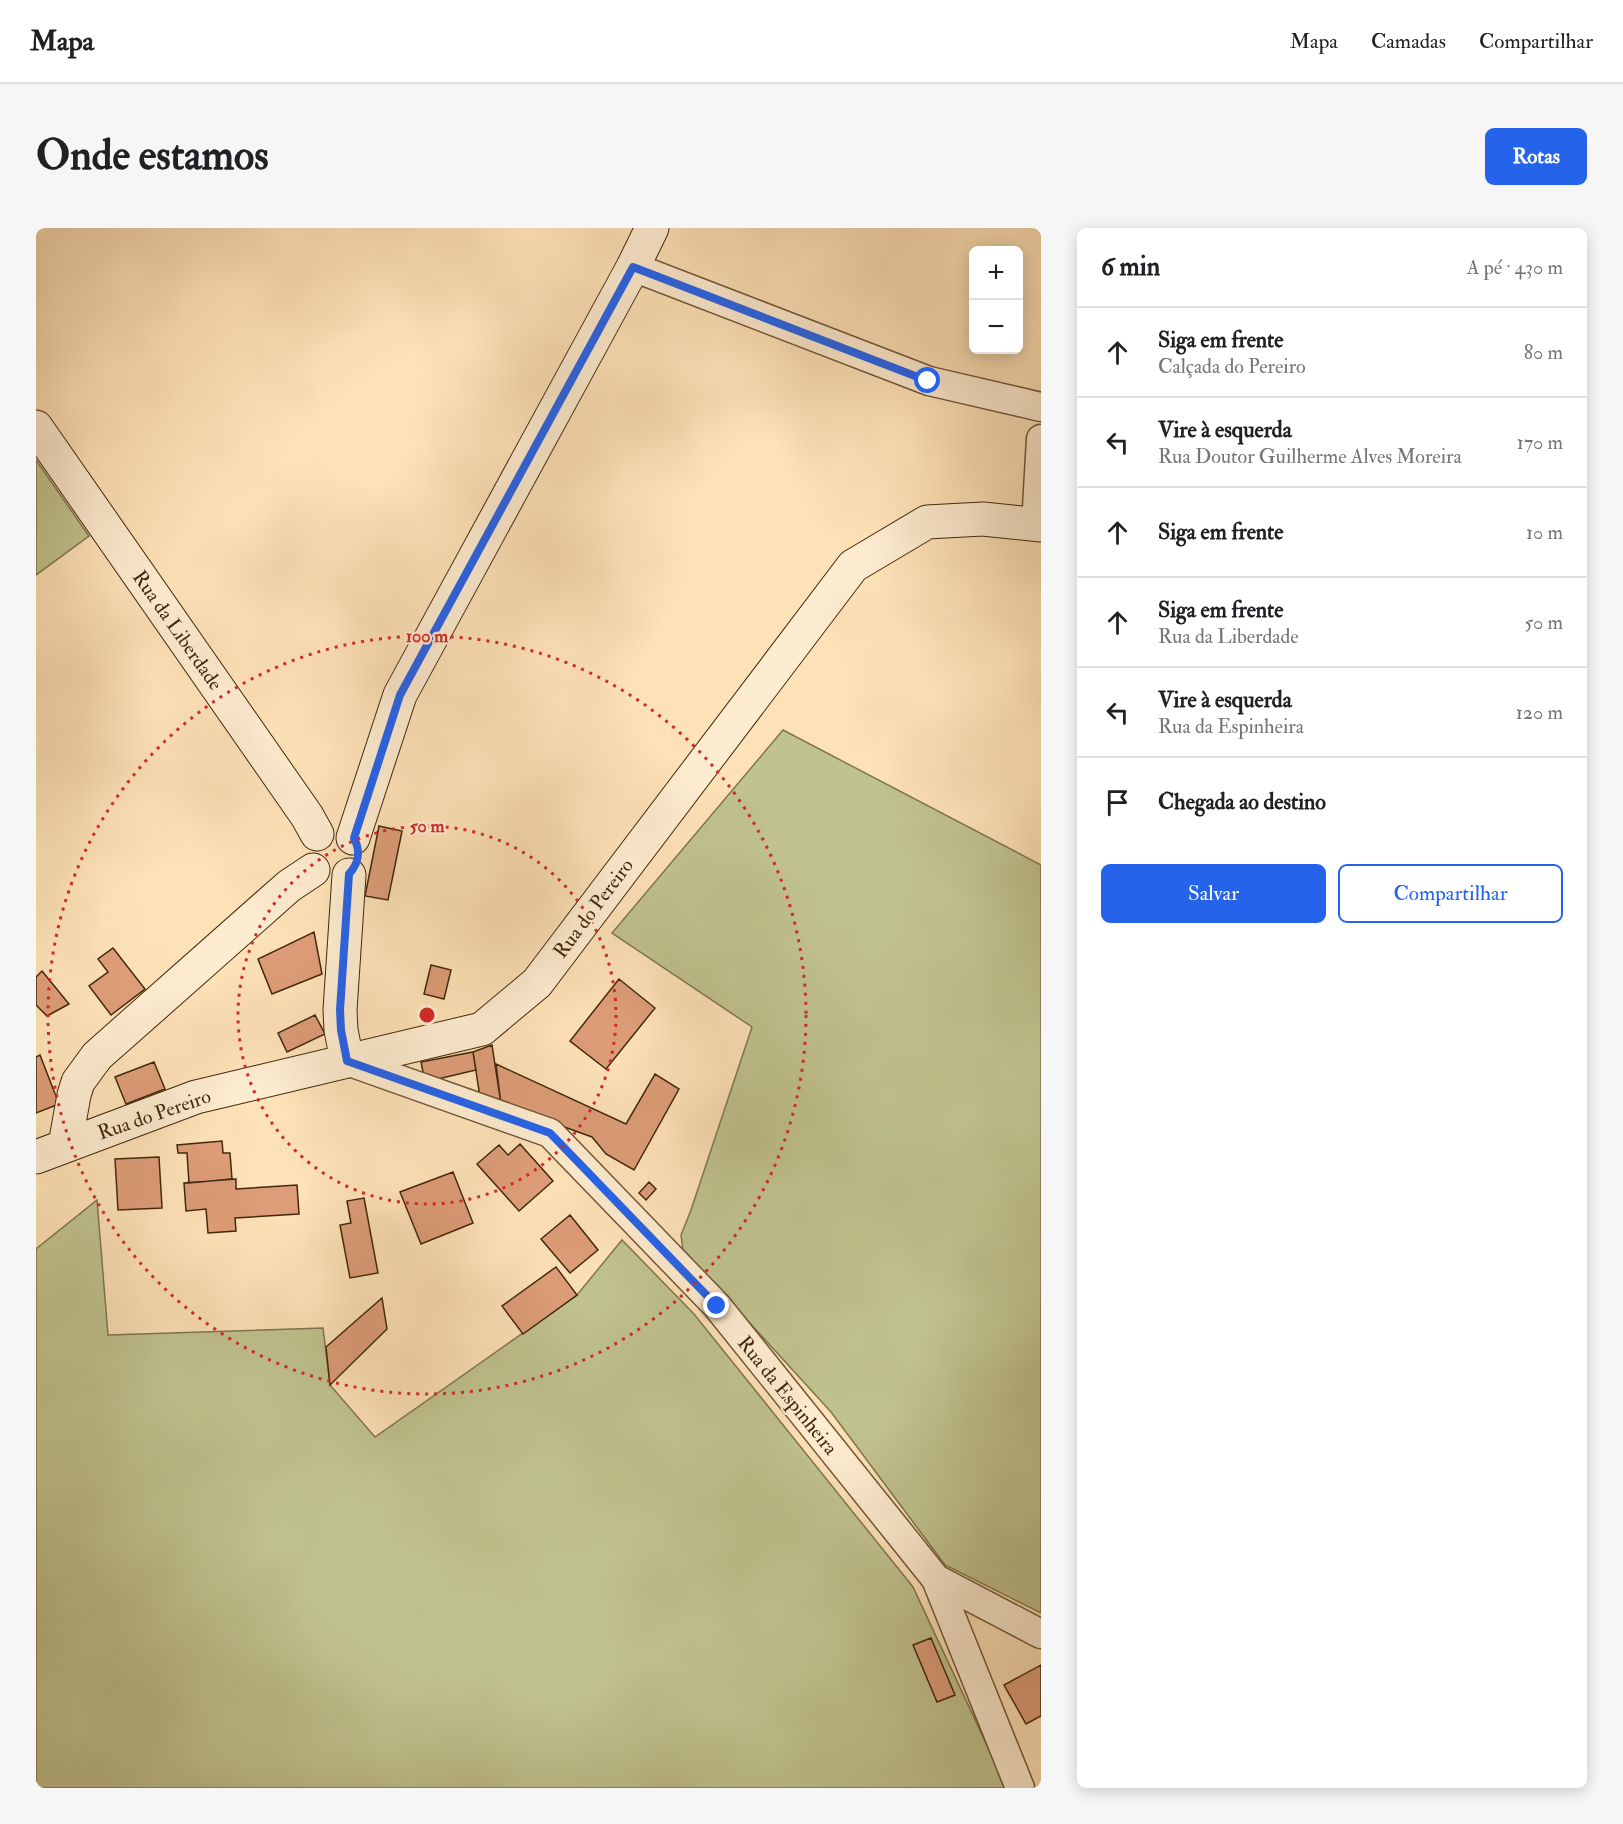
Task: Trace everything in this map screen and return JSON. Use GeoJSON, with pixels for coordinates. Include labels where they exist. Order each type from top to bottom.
{"type":"FeatureCollection","features":[{"type":"Feature","properties":{"kind":"street"},"geometry":{"type":"LineString","coordinates":[[354,838],[340,830],[332,829],[317,834],[308,847],[309,863],[313,870],[319,876],[334,880],[342,879],[349,874],[358,861],[359,853],[354,838],[400,695],[652,228]]}},
{"type":"Feature","properties":{"kind":"street"},"geometry":{"type":"LineString","coordinates":[[633,267],[928,381],[1041,407]]}},
{"type":"Feature","properties":{"kind":"street","name":"Rua da Liberdade"},"geometry":{"type":"LineString","coordinates":[[36,427],[317,834]]}},
{"type":"Feature","properties":{"kind":"street"},"geometry":{"type":"LineString","coordinates":[[1039,525],[1041,439]]}},
{"type":"Feature","properties":{"kind":"street","name":"Rua do Pereiro"},"geometry":{"type":"LineString","coordinates":[[51,1151],[196,1097],[482,1029],[537,983],[853,566],[927,522],[982,519],[1039,525]]}},
{"type":"Feature","properties":{"kind":"street"},"geometry":{"type":"LineString","coordinates":[[51,1151],[76,1088],[97,1056],[289,886],[313,870]]}},
{"type":"Feature","properties":{"kind":"street"},"geometry":{"type":"LineString","coordinates":[[347,1061],[340,1010],[349,874]]}},
{"type":"Feature","properties":{"kind":"street","name":"Rua da Espinheira"},"geometry":{"type":"LineString","coordinates":[[347,1061],[550,1133],[717,1306],[936,1579],[1020,1788]]}},
{"type":"Feature","properties":{"kind":"street"},"geometry":{"type":"LineString","coordinates":[[936,1579],[1041,1634]]}},
{"type":"Feature","properties":{"kind":"green space"},"geometry":{"type":"Polygon","coordinates":[[[36,460],[89,536],[36,575],[36,460]]]}},
{"type":"Feature","properties":{"kind":"green space"},"geometry":{"type":"Polygon","coordinates":[[[783,730],[1041,865],[1041,1613],[945,1565],[831,1412],[683,1250],[681,1235],[752,1027],[612,933],[783,730]]]}},
{"type":"Feature","properties":{"kind":"green space"},"geometry":{"type":"Polygon","coordinates":[[[97,1200],[108,1335],[323,1328],[330,1385],[375,1437],[577,1295],[622,1240],[694,1314],[913,1587],[1007,1788],[36,1788],[36,1249],[97,1200]]]}},
{"type":"Feature","properties":{"kind":"building"},"geometry":{"type":"Polygon","coordinates":[[[379,826],[402,831],[388,900],[365,896],[379,826]]]}},
{"type":"Feature","properties":{"kind":"building"},"geometry":{"type":"Polygon","coordinates":[[[314,932],[322,974],[272,994],[258,959],[314,932]]]}},
{"type":"Feature","properties":{"kind":"building"},"geometry":{"type":"Polygon","coordinates":[[[113,948],[145,989],[111,1015],[89,986],[108,972],[98,959],[113,948]]]}},
{"type":"Feature","properties":{"kind":"building"},"geometry":{"type":"Polygon","coordinates":[[[431,965],[451,970],[444,999],[424,994],[431,965]]]}},
{"type":"Feature","properties":{"kind":"building"},"geometry":{"type":"Polygon","coordinates":[[[42,971],[69,1004],[47,1016],[36,1005],[36,977],[42,971]]]}},
{"type":"Feature","properties":{"kind":"building"},"geometry":{"type":"Polygon","coordinates":[[[619,979],[655,1008],[606,1069],[570,1041],[619,979]]]}},
{"type":"Feature","properties":{"kind":"building"},"geometry":{"type":"Polygon","coordinates":[[[315,1015],[325,1034],[287,1052],[278,1033],[315,1015]]]}},
{"type":"Feature","properties":{"kind":"building"},"geometry":{"type":"Polygon","coordinates":[[[492,1045],[501,1104],[480,1097],[473,1052],[492,1045]]]}},
{"type":"Feature","properties":{"kind":"building"},"geometry":{"type":"Polygon","coordinates":[[[473,1052],[476,1070],[425,1082],[421,1062],[473,1052]]]}},
{"type":"Feature","properties":{"kind":"building"},"geometry":{"type":"Polygon","coordinates":[[[40,1055],[59,1104],[36,1113],[36,1057],[40,1055]]]}},
{"type":"Feature","properties":{"kind":"building"},"geometry":{"type":"Polygon","coordinates":[[[154,1062],[165,1089],[126,1104],[115,1077],[154,1062]]]}},
{"type":"Feature","properties":{"kind":"building"},"geometry":{"type":"Polygon","coordinates":[[[496,1064],[626,1124],[655,1074],[679,1089],[634,1170],[606,1154],[592,1137],[501,1104],[496,1064]]]}},
{"type":"Feature","properties":{"kind":"building"},"geometry":{"type":"Polygon","coordinates":[[[222,1141],[223,1153],[230,1153],[232,1179],[189,1183],[187,1153],[178,1153],[177,1145],[222,1141]]]}},
{"type":"Feature","properties":{"kind":"building"},"geometry":{"type":"Polygon","coordinates":[[[520,1144],[553,1181],[519,1211],[477,1164],[499,1145],[508,1155],[520,1144]]]}},
{"type":"Feature","properties":{"kind":"building"},"geometry":{"type":"Polygon","coordinates":[[[159,1157],[162,1208],[118,1210],[115,1159],[159,1157]]]}},
{"type":"Feature","properties":{"kind":"building"},"geometry":{"type":"Polygon","coordinates":[[[453,1172],[473,1223],[421,1244],[400,1192],[453,1172]]]}},
{"type":"Feature","properties":{"kind":"building"},"geometry":{"type":"Polygon","coordinates":[[[236,1179],[236,1189],[297,1185],[299,1214],[235,1218],[236,1231],[208,1233],[206,1209],[186,1211],[184,1183],[236,1179]]]}},
{"type":"Feature","properties":{"kind":"building"},"geometry":{"type":"Polygon","coordinates":[[[649,1182],[656,1189],[646,1200],[639,1193],[649,1182]]]}},
{"type":"Feature","properties":{"kind":"building"},"geometry":{"type":"Polygon","coordinates":[[[364,1198],[378,1273],[350,1278],[340,1225],[351,1223],[347,1201],[364,1198]]]}},
{"type":"Feature","properties":{"kind":"building"},"geometry":{"type":"Polygon","coordinates":[[[570,1215],[598,1250],[570,1273],[541,1239],[570,1215]]]}},
{"type":"Feature","properties":{"kind":"building"},"geometry":{"type":"Polygon","coordinates":[[[556,1267],[577,1295],[523,1334],[502,1306],[556,1267]]]}},
{"type":"Feature","properties":{"kind":"building"},"geometry":{"type":"Polygon","coordinates":[[[382,1298],[387,1329],[330,1385],[326,1347],[382,1298]]]}},
{"type":"Feature","properties":{"kind":"building"},"geometry":{"type":"Polygon","coordinates":[[[931,1638],[955,1695],[937,1702],[913,1645],[931,1638]]]}},
{"type":"Feature","properties":{"kind":"building"},"geometry":{"type":"Polygon","coordinates":[[[1041,1665],[1041,1716],[1026,1724],[1004,1685],[1041,1665]]]}},
{"type":"Feature","properties":{"kind":"route"},"geometry":{"type":"LineString","coordinates":[[717,1306],[550,1133],[347,1061],[340,1010],[349,874],[358,861],[359,853],[354,838],[400,695],[633,267],[928,381]]}}]}
